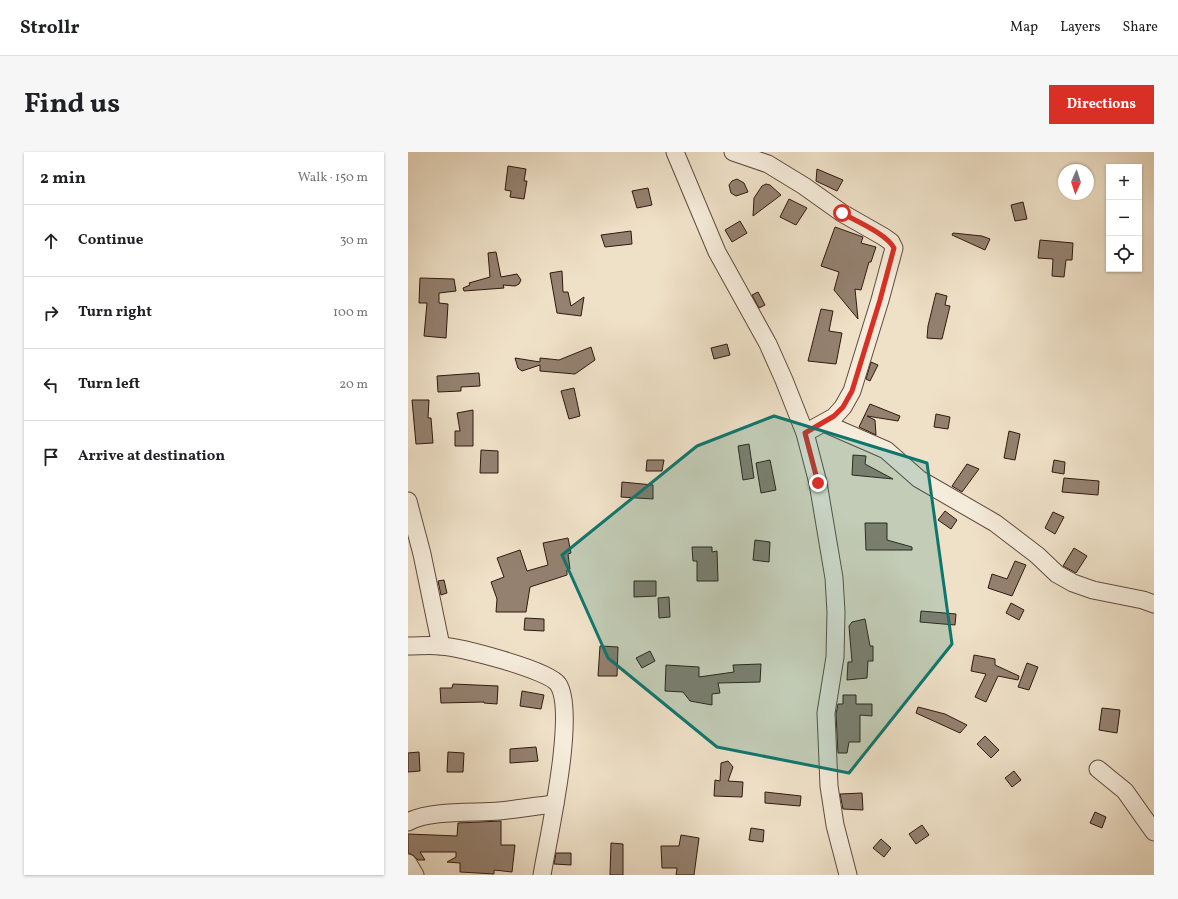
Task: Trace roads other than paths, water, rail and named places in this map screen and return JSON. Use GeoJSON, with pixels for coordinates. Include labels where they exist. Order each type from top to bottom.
{"type":"FeatureCollection","features":[{"type":"Feature","properties":{"kind":"street"},"geometry":{"type":"LineString","coordinates":[[733,152],[768,164],[804,186],[842,213],[884,237],[891,242],[894,248],[880,300],[852,391],[843,407],[824,423],[805,433]]}},
{"type":"Feature","properties":{"kind":"street"},"geometry":{"type":"LineString","coordinates":[[678,153],[717,252],[768,344],[805,433],[818,483],[834,578],[836,612],[835,657],[826,713],[829,786],[843,874]]}},
{"type":"Feature","properties":{"kind":"street"},"geometry":{"type":"LineString","coordinates":[[824,423],[886,450],[919,479],[994,523],[1037,555],[1057,574],[1073,583],[1093,590],[1143,600],[1154,604]]}},
{"type":"Feature","properties":{"kind":"street"},"geometry":{"type":"LineString","coordinates":[[408,501],[422,554],[441,646]]}},
{"type":"Feature","properties":{"kind":"street"},"geometry":{"type":"LineString","coordinates":[[408,646],[441,646],[481,653],[545,675],[558,683],[563,696],[564,742],[555,804],[542,875]]}},
{"type":"Feature","properties":{"kind":"street"},"geometry":{"type":"LineString","coordinates":[[1098,769],[1124,791],[1154,832]]}},
{"type":"Feature","properties":{"kind":"street"},"geometry":{"type":"LineString","coordinates":[[408,822],[414,818],[430,815],[499,811],[555,804]]}},
{"type":"Feature","properties":{"kind":"street"},"geometry":{"type":"LineString","coordinates":[[408,863],[415,875]]}}]}
